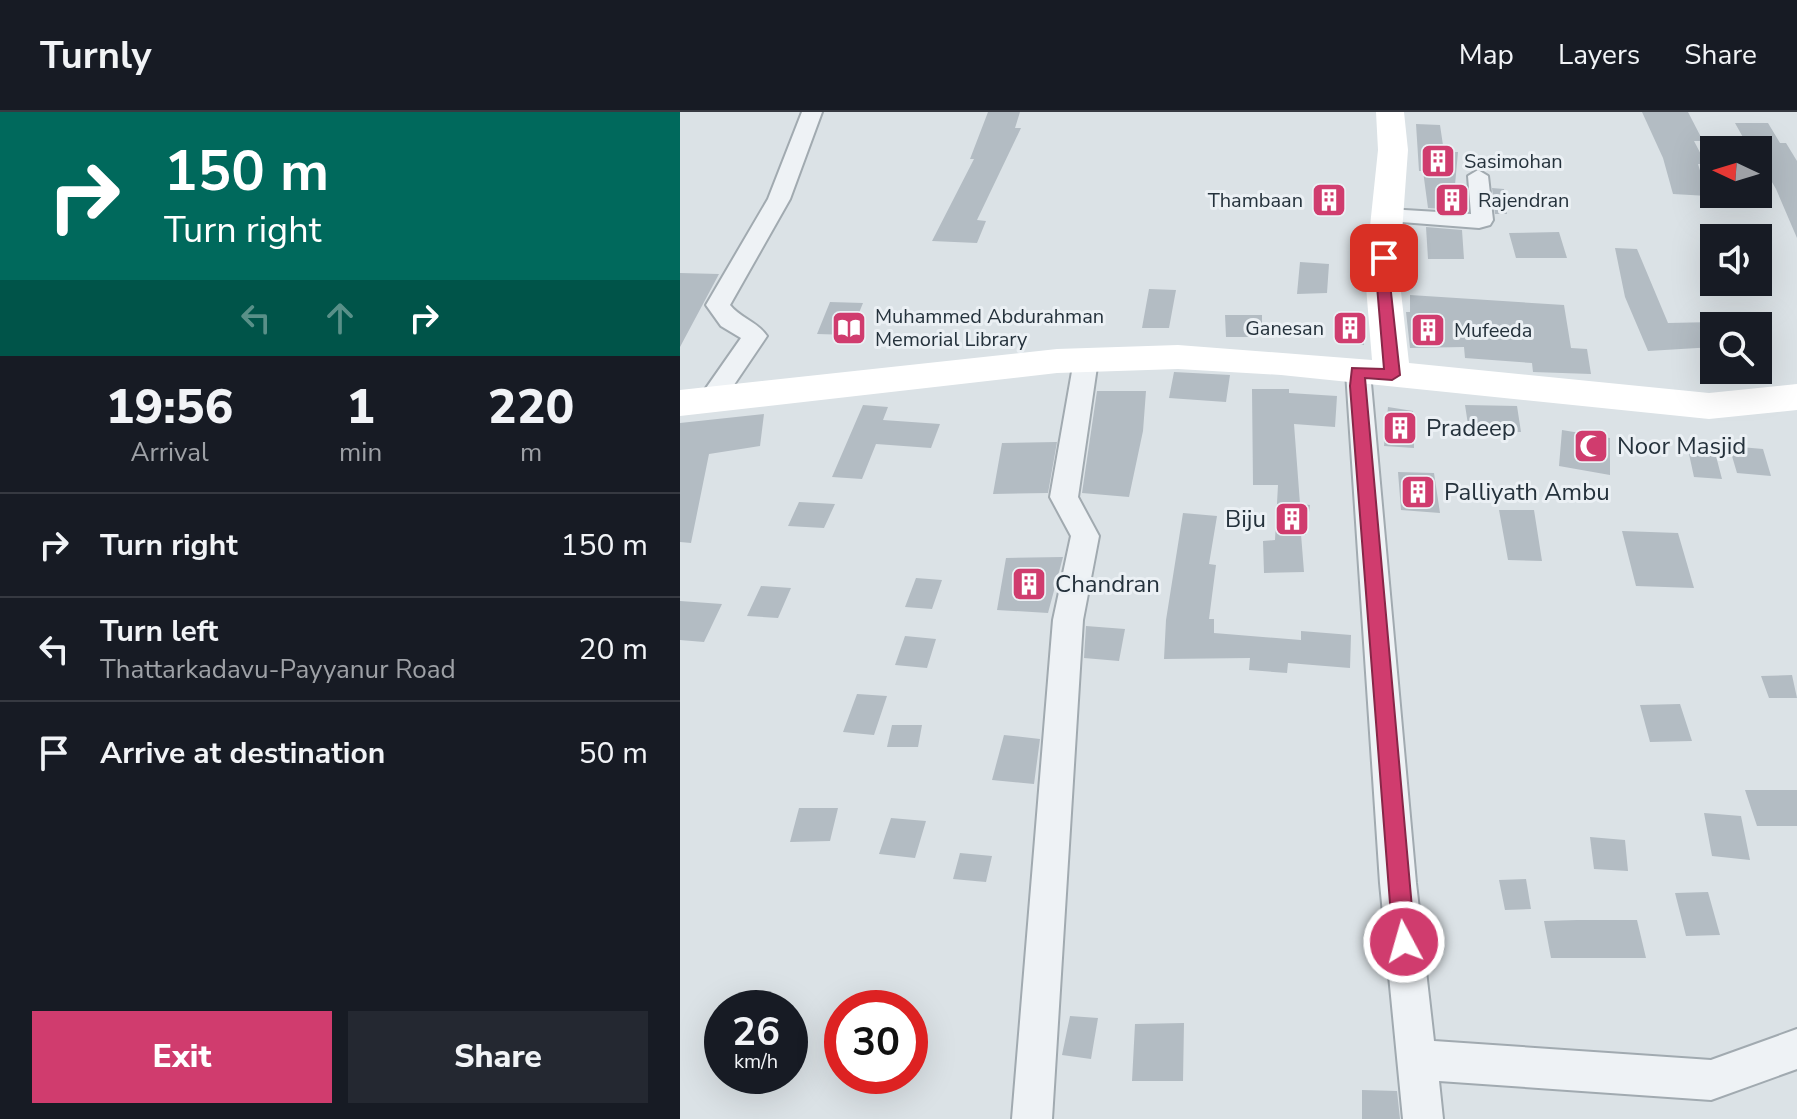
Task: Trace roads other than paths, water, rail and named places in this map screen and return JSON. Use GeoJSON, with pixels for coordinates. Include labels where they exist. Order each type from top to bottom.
{"type":"FeatureCollection","features":[{"type":"Feature","properties":{"kind":"main road"},"geometry":{"type":"LineString","coordinates":[[1375,373],[1393,150],[1390,112]]}},
{"type":"Feature","properties":{"kind":"main road"},"geometry":{"type":"LineString","coordinates":[[695,402],[1086,360],[1178,357],[1709,406],[1797,397]]}},
{"type":"Feature","properties":{"kind":"street"},"geometry":{"type":"LineString","coordinates":[[695,402],[755,336],[729,320],[718,305],[779,199],[812,112]]}},
{"type":"Feature","properties":{"kind":"street"},"geometry":{"type":"LineString","coordinates":[[1388,215],[1482,220],[1478,176]]}},
{"type":"Feature","properties":{"kind":"street"},"geometry":{"type":"LineString","coordinates":[[1032,1119],[1068,620],[1085,536],[1064,497],[1086,360]]}},
{"type":"Feature","properties":{"kind":"street"},"geometry":{"type":"LineString","coordinates":[[1375,373],[1398,883],[1423,1119]]}},
{"type":"Feature","properties":{"kind":"street"},"geometry":{"type":"LineString","coordinates":[[1417,1060],[1711,1080],[1797,1049]]}},
{"type":"Feature","properties":{"kind":"place","name":"Sasimohan"},"geometry":{"type":"Point","coordinates":[1438,161]}},
{"type":"Feature","properties":{"kind":"place","name":"Thambaan"},"geometry":{"type":"Point","coordinates":[1329,200]}},
{"type":"Feature","properties":{"kind":"place","name":"Rajendran"},"geometry":{"type":"Point","coordinates":[1452,200]}},
{"type":"Feature","properties":{"kind":"place","name":"Muhammed Abdurahman Memorial Library"},"geometry":{"type":"Point","coordinates":[849,328]}},
{"type":"Feature","properties":{"kind":"place","name":"Ganesan"},"geometry":{"type":"Point","coordinates":[1350,328]}},
{"type":"Feature","properties":{"kind":"place","name":"Mufeeda"},"geometry":{"type":"Point","coordinates":[1428,330]}},
{"type":"Feature","properties":{"kind":"place","name":"Pradeep"},"geometry":{"type":"Point","coordinates":[1400,428]}},
{"type":"Feature","properties":{"kind":"place","name":"Noor Masjid"},"geometry":{"type":"Point","coordinates":[1591,446]}},
{"type":"Feature","properties":{"kind":"place","name":"Palliyath Ambu"},"geometry":{"type":"Point","coordinates":[1418,492]}},
{"type":"Feature","properties":{"kind":"place","name":"Biju"},"geometry":{"type":"Point","coordinates":[1292,519]}},
{"type":"Feature","properties":{"kind":"place","name":"Chandran"},"geometry":{"type":"Point","coordinates":[1029,584]}}]}
